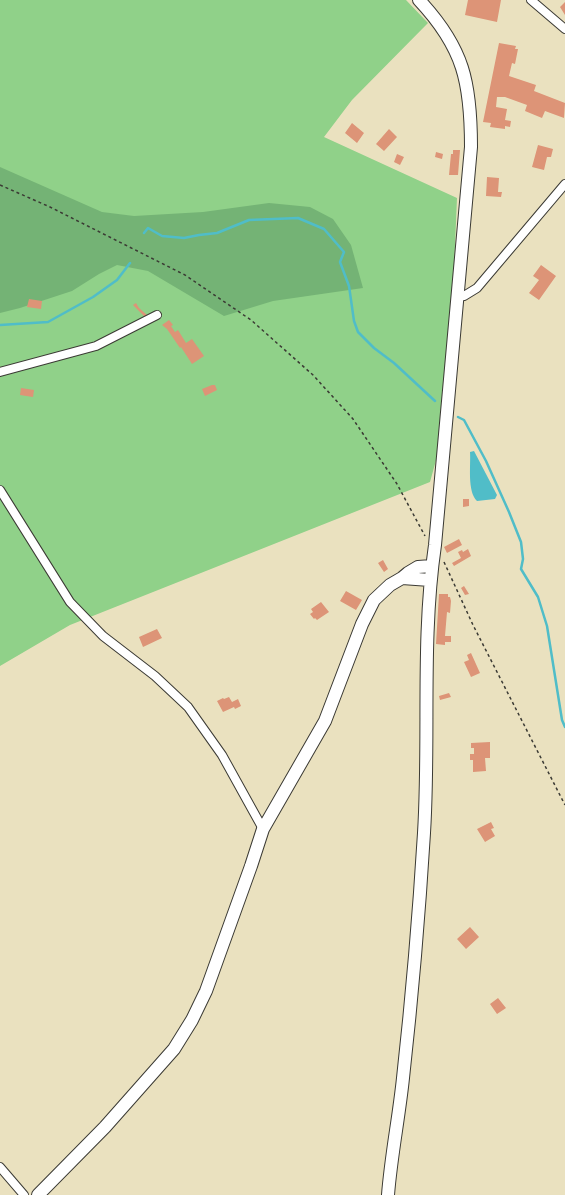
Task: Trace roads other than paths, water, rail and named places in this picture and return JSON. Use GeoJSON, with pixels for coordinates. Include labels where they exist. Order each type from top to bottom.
{"type":"FeatureCollection","features":[{"type":"Feature","properties":{"kind":"main road"},"geometry":{"type":"LineString","coordinates":[[388,1195],[403,1080],[420,890],[424,826],[430,580],[434,552],[471,147],[471,118],[468,88],[460,61],[450,39],[435,17],[419,0]]}},
{"type":"Feature","properties":{"kind":"main road"},"geometry":{"type":"LineString","coordinates":[[38,1195],[106,1127],[174,1049],[192,1020],[206,991],[263,829],[325,721],[362,624],[374,600],[390,585],[418,567],[432,566]]}},
{"type":"Feature","properties":{"kind":"main road"},"geometry":{"type":"LineString","coordinates":[[402,578],[430,580]]}},
{"type":"Feature","properties":{"kind":"street"},"geometry":{"type":"LineString","coordinates":[[531,0],[565,29]]}},
{"type":"Feature","properties":{"kind":"street"},"geometry":{"type":"LineString","coordinates":[[457,297],[464,296],[477,288],[565,184]]}},
{"type":"Feature","properties":{"kind":"street"},"geometry":{"type":"LineString","coordinates":[[0,372],[96,346],[157,315]]}},
{"type":"Feature","properties":{"kind":"street"},"geometry":{"type":"LineString","coordinates":[[0,490],[70,602],[104,636],[155,676],[188,707],[222,755],[263,829]]}},
{"type":"Feature","properties":{"kind":"street"},"geometry":{"type":"LineString","coordinates":[[0,1167],[24,1195]]}},
{"type":"Feature","properties":{"kind":"water"},"geometry":{"type":"Polygon","coordinates":[[[474,451],[497,495],[495,499],[477,501],[474,497],[470,478],[470,452],[474,451]]]}},
{"type":"Feature","properties":{"kind":"waterway"},"geometry":{"type":"LineString","coordinates":[[144,233],[148,228],[162,236],[184,238],[217,233],[249,220],[298,218],[324,229],[344,252],[340,262],[349,286],[354,321],[358,332],[374,348],[394,363],[435,401]]}},
{"type":"Feature","properties":{"kind":"waterway"},"geometry":{"type":"LineString","coordinates":[[0,325],[48,322],[93,297],[117,280],[130,263]]}},
{"type":"Feature","properties":{"kind":"waterway"},"geometry":{"type":"LineString","coordinates":[[458,417],[464,420],[486,461],[521,542],[523,559],[521,569],[538,597],[547,626],[562,720],[565,727]]}}]}
